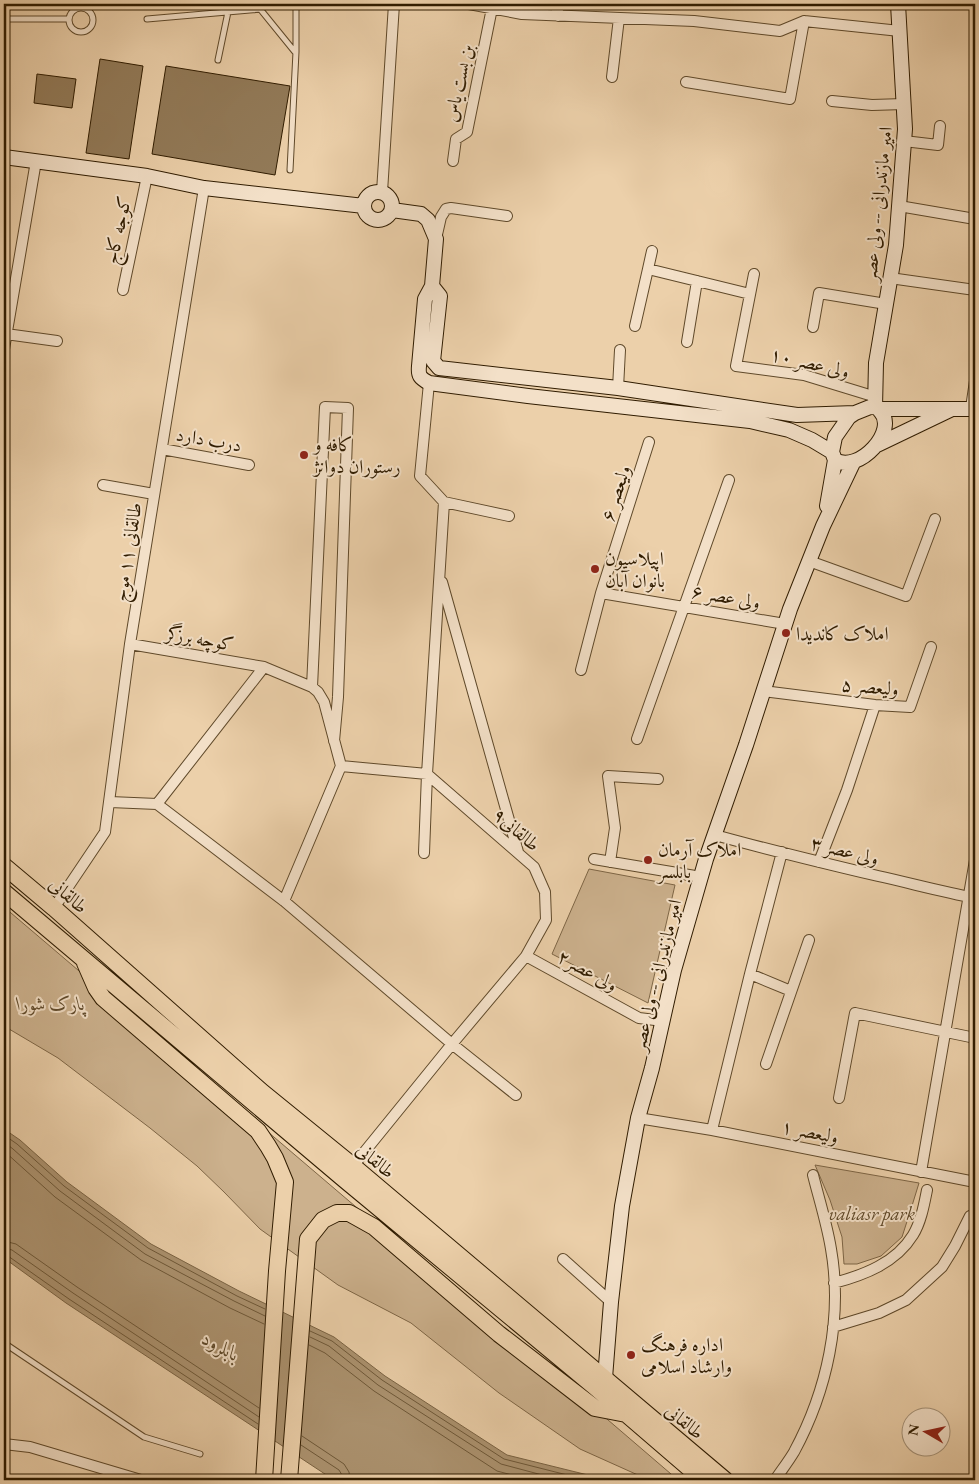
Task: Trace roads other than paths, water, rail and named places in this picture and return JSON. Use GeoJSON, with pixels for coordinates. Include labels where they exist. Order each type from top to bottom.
{"type":"FeatureCollection","features":[{"type":"Feature","properties":{"kind":"main road","name":"طالقانی"},"geometry":{"type":"LineString","coordinates":[[4,866],[262,1092],[353,1166],[600,1383],[627,1414],[703,1480]]}},
{"type":"Feature","properties":{"kind":"main road","name":"طالقانی"},"geometry":{"type":"LineString","coordinates":[[4,892],[345,1180],[725,1480]]}},
{"type":"Feature","properties":{"kind":"main road"},"geometry":{"type":"LineString","coordinates":[[83,959],[96,988],[103,998],[258,1131],[268,1146],[285,1182],[277,1271],[264,1480]]}},
{"type":"Feature","properties":{"kind":"main road"},"geometry":{"type":"LineString","coordinates":[[289,1480],[308,1238],[323,1220],[337,1212],[349,1213],[374,1227],[499,1334],[595,1408],[627,1414]]}},
{"type":"Feature","properties":{"kind":"street"},"geometry":{"type":"LineString","coordinates":[[382,192],[394,4]]}},
{"type":"Feature","properties":{"kind":"street"},"geometry":{"type":"LineString","coordinates":[[469,4],[522,14],[694,21],[780,31],[804,21],[900,31]]}},
{"type":"Feature","properties":{"kind":"street"},"geometry":{"type":"LineString","coordinates":[[557,4],[558,16]]}},
{"type":"Feature","properties":{"kind":"street","name":"امیر مازندرانی -- ولی عصر"},"geometry":{"type":"LineString","coordinates":[[874,446],[883,434],[886,423],[876,404],[876,363],[896,245],[904,141],[904,104],[898,4]]}},
{"type":"Feature","properties":{"kind":"street","name":"بن بست یاس"},"geometry":{"type":"LineString","coordinates":[[453,161],[456,139],[467,132],[492,8]]}},
{"type":"Feature","properties":{"kind":"street"},"geometry":{"type":"LineString","coordinates":[[612,77],[619,18]]}},
{"type":"Feature","properties":{"kind":"street"},"geometry":{"type":"LineString","coordinates":[[686,82],[790,99],[804,21]]}},
{"type":"Feature","properties":{"kind":"street"},"geometry":{"type":"LineString","coordinates":[[832,101],[872,105],[904,104]]}},
{"type":"Feature","properties":{"kind":"street"},"geometry":{"type":"LineString","coordinates":[[904,141],[938,145],[940,126]]}},
{"type":"Feature","properties":{"kind":"street"},"geometry":{"type":"LineString","coordinates":[[4,157],[147,176],[204,188],[364,206]]}},
{"type":"Feature","properties":{"kind":"street"},"geometry":{"type":"LineString","coordinates":[[4,349],[36,161]]}},
{"type":"Feature","properties":{"kind":"street","name":"کوجه کاج"},"geometry":{"type":"LineString","coordinates":[[122,290],[147,176]]}},
{"type":"Feature","properties":{"kind":"street","name":"طالقانی ۱۱ موج"},"geometry":{"type":"LineString","coordinates":[[54,908],[105,832],[130,644],[204,188]]}},
{"type":"Feature","properties":{"kind":"street"},"geometry":{"type":"LineString","coordinates":[[382,192],[390,197],[392,210],[383,220],[374,220],[366,215],[364,206],[366,199],[371,194],[382,192]]}},
{"type":"Feature","properties":{"kind":"street"},"geometry":{"type":"LineString","coordinates":[[899,206],[975,219]]}},
{"type":"Feature","properties":{"kind":"street"},"geometry":{"type":"LineString","coordinates":[[507,216],[451,208],[446,209],[441,217],[436,239],[432,286],[425,299],[418,374],[421,379],[429,383],[750,421],[789,430],[812,440],[846,464],[853,463],[874,446],[953,409]]}},
{"type":"Feature","properties":{"kind":"street"},"geometry":{"type":"LineString","coordinates":[[392,210],[421,214],[428,220],[436,239]]}},
{"type":"Feature","properties":{"kind":"street"},"geometry":{"type":"LineString","coordinates":[[635,326],[652,251]]}},
{"type":"Feature","properties":{"kind":"street"},"geometry":{"type":"LineString","coordinates":[[648,269],[750,294],[754,274]]}},
{"type":"Feature","properties":{"kind":"street"},"geometry":{"type":"LineString","coordinates":[[890,278],[975,290]]}},
{"type":"Feature","properties":{"kind":"street"},"geometry":{"type":"LineString","coordinates":[[687,342],[697,281]]}},
{"type":"Feature","properties":{"kind":"street"},"geometry":{"type":"LineString","coordinates":[[432,286],[440,296],[433,361],[439,368],[618,388],[797,415],[855,413]]}},
{"type":"Feature","properties":{"kind":"street"},"geometry":{"type":"LineString","coordinates":[[813,327],[820,289],[886,304]]}},
{"type":"Feature","properties":{"kind":"street","name":"ولی عصر ۱۰"},"geometry":{"type":"LineString","coordinates":[[750,294],[736,366],[804,374],[876,404]]}},
{"type":"Feature","properties":{"kind":"street"},"geometry":{"type":"LineString","coordinates":[[6,334],[57,341]]}},
{"type":"Feature","properties":{"kind":"street"},"geometry":{"type":"LineString","coordinates":[[618,388],[620,350]]}},
{"type":"Feature","properties":{"kind":"street"},"geometry":{"type":"LineString","coordinates":[[823,526],[835,437],[849,417],[876,404],[953,409],[973,408],[975,381]]}},
{"type":"Feature","properties":{"kind":"street"},"geometry":{"type":"LineString","coordinates":[[429,383],[420,476],[444,502],[509,516]]}},
{"type":"Feature","properties":{"kind":"street"},"geometry":{"type":"LineString","coordinates":[[572,400],[574,383]]}},
{"type":"Feature","properties":{"kind":"street"},"geometry":{"type":"LineString","coordinates":[[284,902],[341,766],[334,741],[324,702],[318,692],[312,687],[325,407],[348,408],[338,697],[334,741]]}},
{"type":"Feature","properties":{"kind":"street","name":"ولیعصر ۶"},"geometry":{"type":"LineString","coordinates":[[581,670],[601,593],[649,442]]}},
{"type":"Feature","properties":{"kind":"street","name":"درب دارد"},"geometry":{"type":"LineString","coordinates":[[162,449],[249,464]]}},
{"type":"Feature","properties":{"kind":"street"},"geometry":{"type":"LineString","coordinates":[[823,526],[853,463]]}},
{"type":"Feature","properties":{"kind":"street"},"geometry":{"type":"LineString","coordinates":[[637,739],[729,480]]}},
{"type":"Feature","properties":{"kind":"street"},"geometry":{"type":"LineString","coordinates":[[103,485],[154,494]]}},
{"type":"Feature","properties":{"kind":"street"},"geometry":{"type":"LineString","coordinates":[[424,853],[444,502]]}},
{"type":"Feature","properties":{"kind":"street"},"geometry":{"type":"LineString","coordinates":[[809,560],[906,596],[935,519]]}},
{"type":"Feature","properties":{"kind":"street","name":"امیر مازندرانی -- ولی عصر"},"geometry":{"type":"LineString","coordinates":[[600,1383],[622,1206],[638,1118],[652,1068],[674,970],[714,835],[785,624],[823,526]]}},
{"type":"Feature","properties":{"kind":"street"},"geometry":{"type":"LineString","coordinates":[[440,574],[518,853]]}},
{"type":"Feature","properties":{"kind":"street","name":"ولی عصر ۶"},"geometry":{"type":"LineString","coordinates":[[601,593],[785,624]]}},
{"type":"Feature","properties":{"kind":"street","name":"کوچه برزگر"},"geometry":{"type":"LineString","coordinates":[[130,644],[264,667],[312,687]]}},
{"type":"Feature","properties":{"kind":"street","name":"ولیعصر ۵"},"geometry":{"type":"LineString","coordinates":[[764,691],[875,706],[910,707],[931,647]]}},
{"type":"Feature","properties":{"kind":"street"},"geometry":{"type":"LineString","coordinates":[[157,804],[264,667]]}},
{"type":"Feature","properties":{"kind":"street"},"geometry":{"type":"LineString","coordinates":[[819,862],[847,790],[875,706]]}},
{"type":"Feature","properties":{"kind":"street"},"geometry":{"type":"LineString","coordinates":[[341,766],[427,774]]}},
{"type":"Feature","properties":{"kind":"street","name":"طالقانی۹"},"geometry":{"type":"LineString","coordinates":[[353,1166],[526,956],[546,920],[545,892],[534,867],[427,774]]}},
{"type":"Feature","properties":{"kind":"street"},"geometry":{"type":"LineString","coordinates":[[610,862],[615,828],[608,776],[658,779]]}},
{"type":"Feature","properties":{"kind":"street"},"geometry":{"type":"LineString","coordinates":[[110,802],[157,804],[284,902],[452,1044],[516,1094]]}},
{"type":"Feature","properties":{"kind":"street","name":"ولی عصر ۳"},"geometry":{"type":"LineString","coordinates":[[714,835],[764,849],[972,897]]}},
{"type":"Feature","properties":{"kind":"street"},"geometry":{"type":"LineString","coordinates":[[712,1130],[782,852]]}},
{"type":"Feature","properties":{"kind":"street"},"geometry":{"type":"LineString","coordinates":[[594,859],[701,877]]}},
{"type":"Feature","properties":{"kind":"street"},"geometry":{"type":"LineString","coordinates":[[921,1172],[972,897],[975,860]]}},
{"type":"Feature","properties":{"kind":"street"},"geometry":{"type":"LineString","coordinates":[[766,1064],[809,940]]}},
{"type":"Feature","properties":{"kind":"street","name":"ولی عصر۲"},"geometry":{"type":"LineString","coordinates":[[526,956],[639,1018],[663,1021]]}},
{"type":"Feature","properties":{"kind":"street"},"geometry":{"type":"LineString","coordinates":[[750,974],[791,991]]}},
{"type":"Feature","properties":{"kind":"street"},"geometry":{"type":"LineString","coordinates":[[839,1098],[855,1012],[975,1038]]}},
{"type":"Feature","properties":{"kind":"street","name":"ولیعصر ۱"},"geometry":{"type":"LineString","coordinates":[[638,1118],[712,1130],[975,1182]]}},
{"type":"Feature","properties":{"kind":"street"},"geometry":{"type":"LineString","coordinates":[[775,1480],[793,1453],[815,1404],[829,1354],[833,1327],[835,1291],[831,1249],[813,1175]]}},
{"type":"Feature","properties":{"kind":"street"},"geometry":{"type":"LineString","coordinates":[[834,1283],[880,1267],[899,1253],[913,1235],[922,1215],[927,1190]]}},
{"type":"Feature","properties":{"kind":"street"},"geometry":{"type":"LineString","coordinates":[[833,1327],[879,1313],[906,1300],[942,1267],[956,1246],[970,1216]]}},
{"type":"Feature","properties":{"kind":"street"},"geometry":{"type":"LineString","coordinates":[[563,1259],[611,1302]]}},
{"type":"Feature","properties":{"kind":"street"},"geometry":{"type":"LineString","coordinates":[[4,1444],[30,1447],[141,1480]]}},
{"type":"Feature","properties":{"kind":"lane"},"geometry":{"type":"LineString","coordinates":[[256,4],[296,52]]}},
{"type":"Feature","properties":{"kind":"lane"},"geometry":{"type":"LineString","coordinates":[[290,170],[296,52],[296,4]]}},
{"type":"Feature","properties":{"kind":"lane"},"geometry":{"type":"LineString","coordinates":[[80,6],[91,13],[93,20],[91,27],[84,32],[77,31],[71,26],[70,19],[73,12],[80,6]]}},
{"type":"Feature","properties":{"kind":"lane"},"geometry":{"type":"LineString","coordinates":[[147,19],[261,10]]}},
{"type":"Feature","properties":{"kind":"lane"},"geometry":{"type":"LineString","coordinates":[[218,60],[228,12]]}},
{"type":"Feature","properties":{"kind":"lane"},"geometry":{"type":"LineString","coordinates":[[4,19],[70,19]]}},
{"type":"Feature","properties":{"kind":"lane"},"geometry":{"type":"LineString","coordinates":[[4,1343],[144,1437],[200,1454]]}},
{"type":"Feature","properties":{"kind":"water","name":"بابلرود"},"geometry":{"type":"Polygon","coordinates":[[[4,1129],[20,1140],[67,1182],[151,1244],[239,1291],[334,1337],[385,1376],[507,1455],[592,1476],[598,1480],[334,1480],[66,1303],[4,1258],[4,1129]]]}},
{"type":"Feature","properties":{"kind":"place","name":"کافه و رستوران دوانژ"},"geometry":{"type":"Point","coordinates":[304,455]}},
{"type":"Feature","properties":{"kind":"place","name":"اپیلاسیون بانوان آبان"},"geometry":{"type":"Point","coordinates":[595,569]}},
{"type":"Feature","properties":{"kind":"place","name":"املاک کاندیدا"},"geometry":{"type":"Point","coordinates":[786,633]}},
{"type":"Feature","properties":{"kind":"place","name":"املاک آرمان بابلسر"},"geometry":{"type":"Point","coordinates":[648,860]}},
{"type":"Feature","properties":{"kind":"place","name":"اداره فرهنگ وارشاد اسلامی"},"geometry":{"type":"Point","coordinates":[631,1355]}},
{"type":"Feature","properties":{"kind":"park label","name":"پارک شورا"},"geometry":{"type":"Point","coordinates":[51,1003]}},
{"type":"Feature","properties":{"kind":"park label","name":"valiasr park"},"geometry":{"type":"Point","coordinates":[872,1213]}}]}
